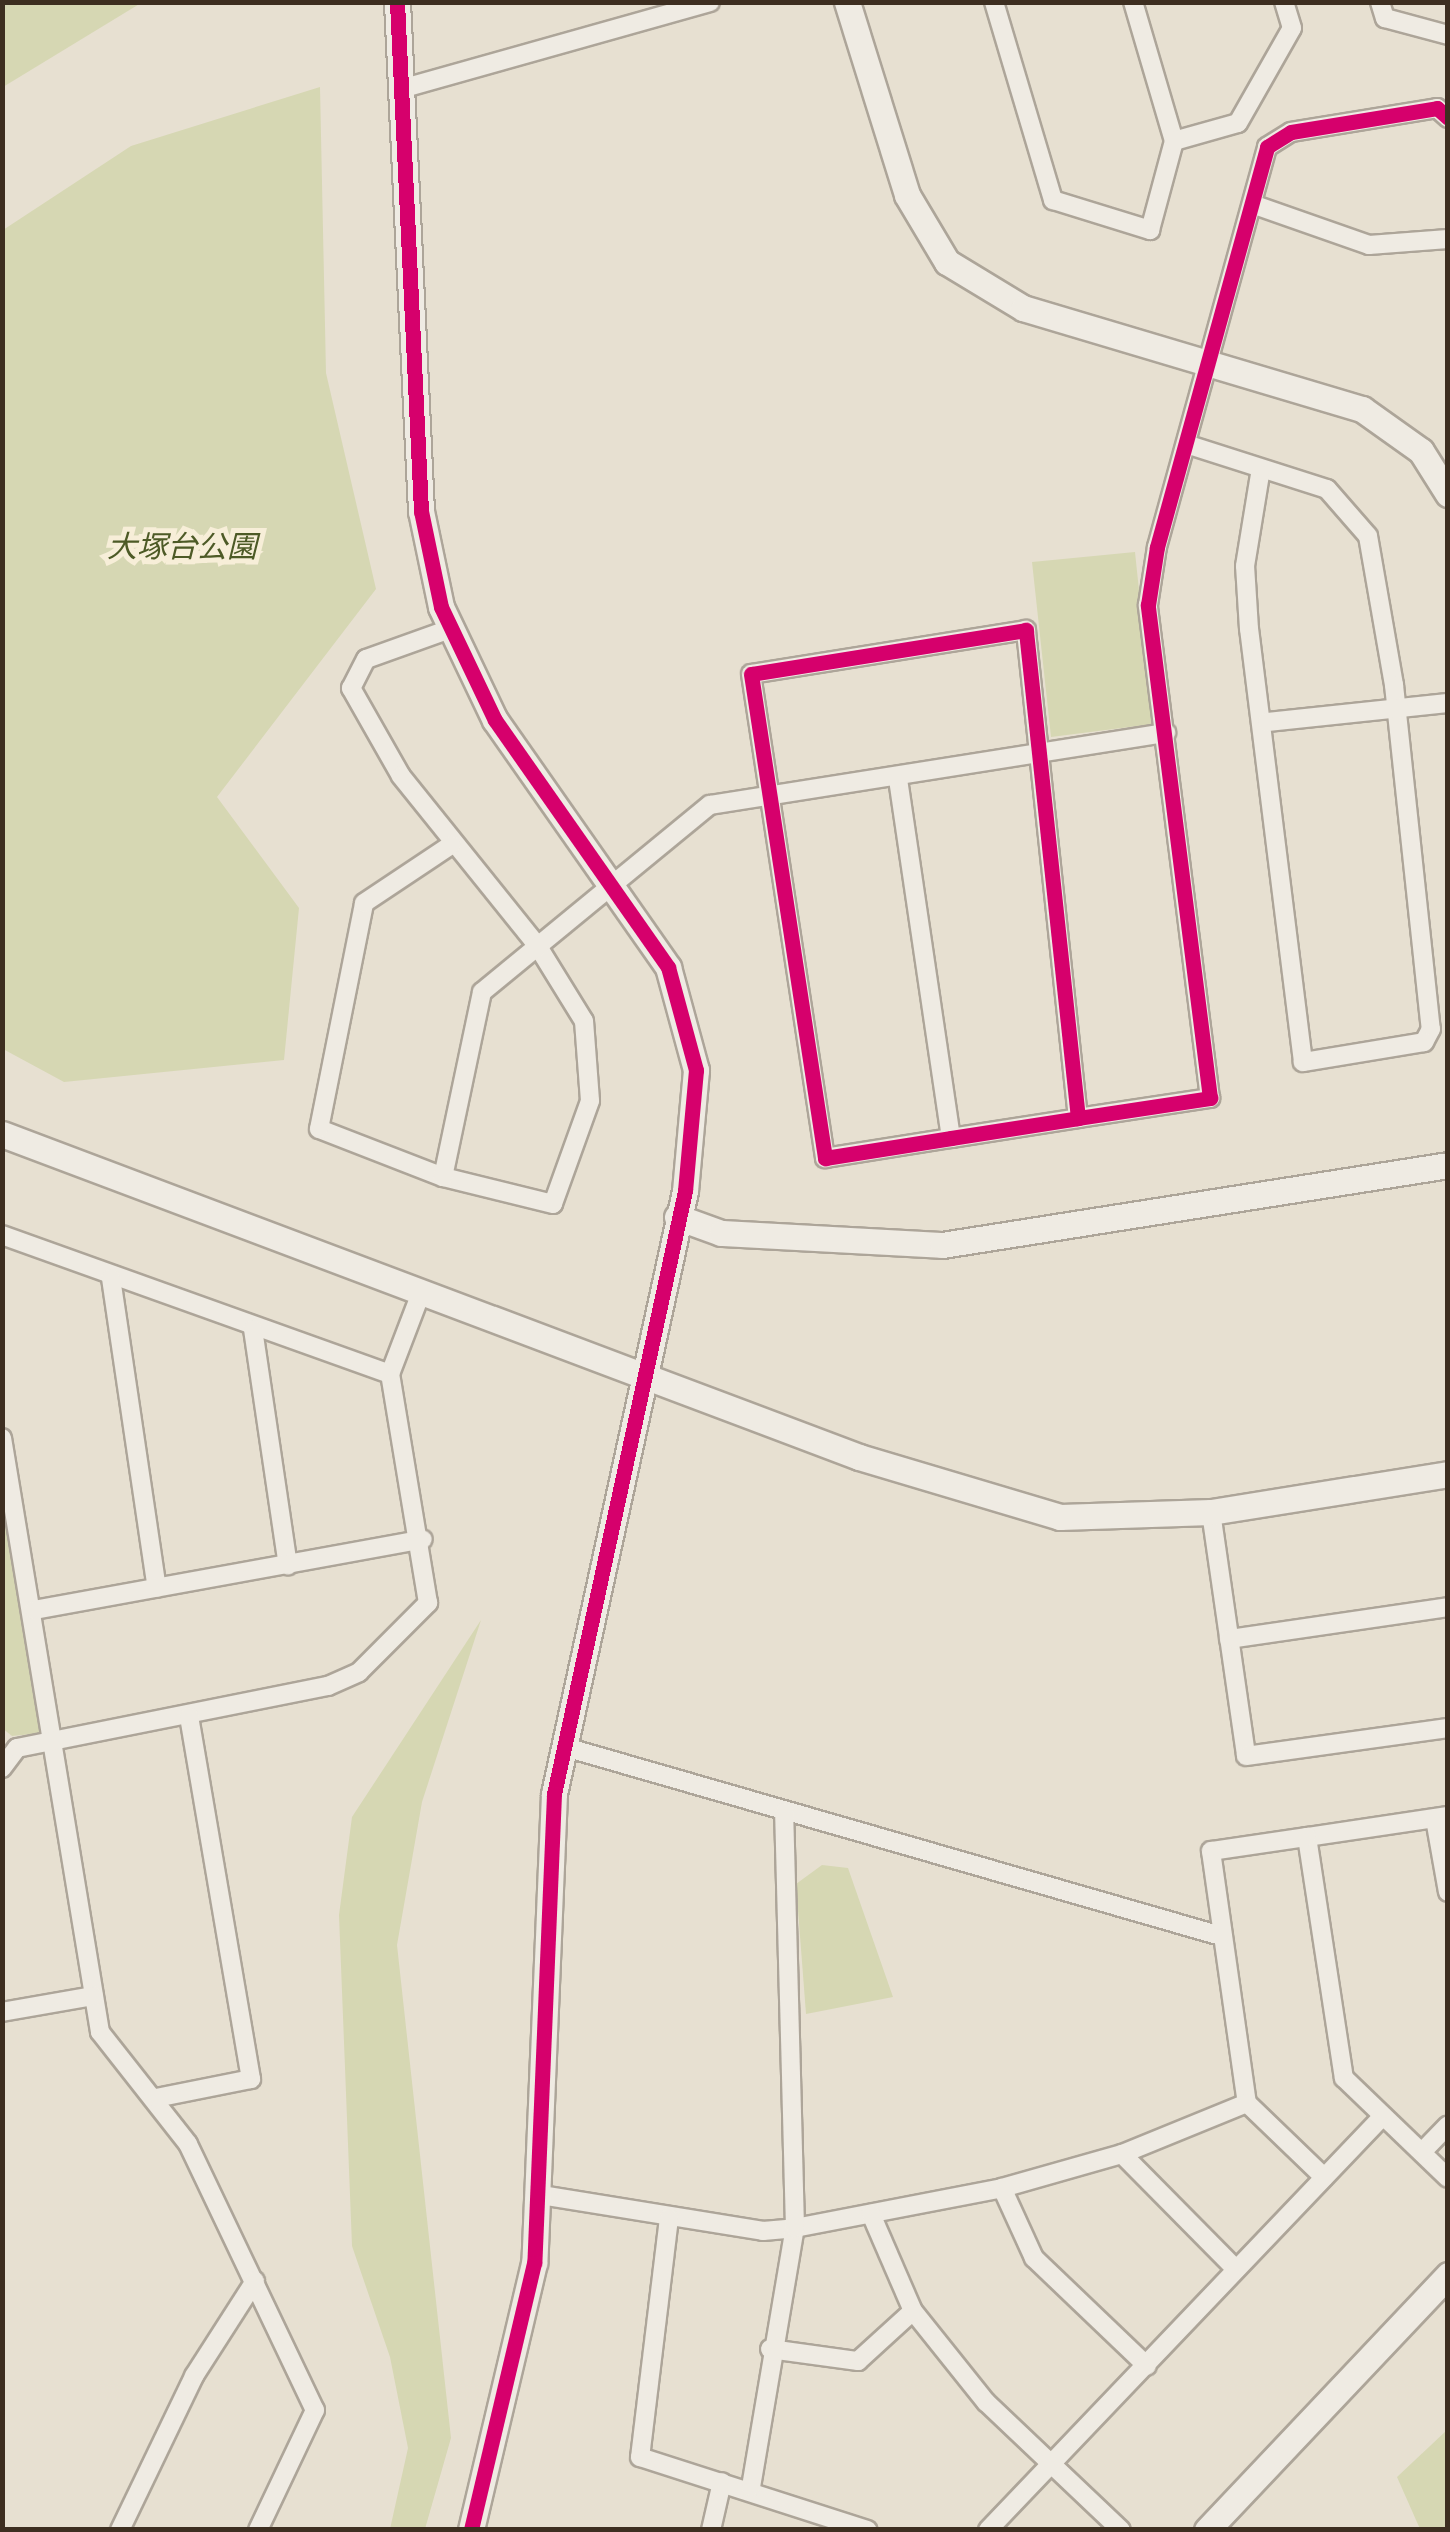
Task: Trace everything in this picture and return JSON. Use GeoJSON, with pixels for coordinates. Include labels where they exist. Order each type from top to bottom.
{"type":"FeatureCollection","features":[{"type":"Feature","properties":{"kind":"street"},"geometry":{"type":"LineString","coordinates":[[397,2],[420,511],[450,629],[495,720],[612,880],[686,1012],[695,1133],[565,1746],[550,1860],[541,2195],[471,2530]]}},
{"type":"Feature","properties":{"kind":"street"},"geometry":{"type":"LineString","coordinates":[[401,90],[639,12],[710,2]]}},
{"type":"Feature","properties":{"kind":"street"},"geometry":{"type":"LineString","coordinates":[[847,2],[907,195],[946,262],[1023,308],[1362,409],[1421,451],[1447,492]]}},
{"type":"Feature","properties":{"kind":"street"},"geometry":{"type":"LineString","coordinates":[[994,2],[1053,200],[1150,230],[1174,140],[1133,2]]}},
{"type":"Feature","properties":{"kind":"street"},"geometry":{"type":"LineString","coordinates":[[1174,140],[1238,123],[1292,28],[1284,2]]}},
{"type":"Feature","properties":{"kind":"street"},"geometry":{"type":"LineString","coordinates":[[1380,2],[1384,18],[1448,34]]}},
{"type":"Feature","properties":{"kind":"street"},"geometry":{"type":"LineString","coordinates":[[1078,1118],[1026,630],[751,674],[764,795],[826,1158],[1210,1098],[1148,605],[1186,444],[1267,147],[1291,132],[1437,108],[1448,118]]}},
{"type":"Feature","properties":{"kind":"street"},"geometry":{"type":"LineString","coordinates":[[1252,204],[1370,245],[1448,240]]}},
{"type":"Feature","properties":{"kind":"street"},"geometry":{"type":"LineString","coordinates":[[1186,444],[1260,474],[1327,489],[1368,536],[1396,705],[1431,1029],[1424,1042],[1303,1062],[1267,722],[1246,566],[1260,474]]}},
{"type":"Feature","properties":{"kind":"street"},"geometry":{"type":"LineString","coordinates":[[450,629],[366,659],[351,688],[451,845],[537,945],[584,1020],[590,1060],[590,1101],[554,1204],[443,1177],[319,1129],[364,904],[451,845]]}},
{"type":"Feature","properties":{"kind":"street"},"geometry":{"type":"LineString","coordinates":[[1267,722],[1396,705],[1448,703]]}},
{"type":"Feature","properties":{"kind":"street"},"geometry":{"type":"LineString","coordinates":[[443,1177],[482,992],[612,880],[710,805],[898,779],[1166,732]]}},
{"type":"Feature","properties":{"kind":"street"},"geometry":{"type":"LineString","coordinates":[[898,779],[951,1138]]}},
{"type":"Feature","properties":{"kind":"street"},"geometry":{"type":"LineString","coordinates":[[3,1135],[642,1372],[859,1457],[1060,1517],[1211,1512],[1448,1474]]}},
{"type":"Feature","properties":{"kind":"street"},"geometry":{"type":"LineString","coordinates":[[677,1217],[721,1233],[942,1245],[1448,1164]]}},
{"type":"Feature","properties":{"kind":"street"},"geometry":{"type":"LineString","coordinates":[[2,1235],[253,1329],[390,1374]]}},
{"type":"Feature","properties":{"kind":"street"},"geometry":{"type":"LineString","coordinates":[[111,1278],[157,1588]]}},
{"type":"Feature","properties":{"kind":"street"},"geometry":{"type":"LineString","coordinates":[[2,1768],[17,1748],[188,1716],[358,1672],[428,1603],[423,1539],[390,1374],[422,1290]]}},
{"type":"Feature","properties":{"kind":"street"},"geometry":{"type":"LineString","coordinates":[[253,1329],[288,1564]]}},
{"type":"Feature","properties":{"kind":"street"},"geometry":{"type":"LineString","coordinates":[[4,1449],[56,1739],[100,2032],[156,2098],[256,2281],[316,2410],[258,2530]]}},
{"type":"Feature","properties":{"kind":"street"},"geometry":{"type":"LineString","coordinates":[[1211,1512],[1246,1756],[1448,1728]]}},
{"type":"Feature","properties":{"kind":"street"},"geometry":{"type":"LineString","coordinates":[[34,1610],[423,1539]]}},
{"type":"Feature","properties":{"kind":"street"},"geometry":{"type":"LineString","coordinates":[[1230,1639],[1448,1606]]}},
{"type":"Feature","properties":{"kind":"street"},"geometry":{"type":"LineString","coordinates":[[156,2098],[251,2079],[188,1716]]}},
{"type":"Feature","properties":{"kind":"street"},"geometry":{"type":"LineString","coordinates":[[565,1746],[1221,1936]]}},
{"type":"Feature","properties":{"kind":"street"},"geometry":{"type":"LineString","coordinates":[[750,2488],[770,2349],[795,2228],[784,1812]]}},
{"type":"Feature","properties":{"kind":"street"},"geometry":{"type":"LineString","coordinates":[[1324,2177],[1247,2103],[1210,1851],[1441,1818],[1448,1892]]}},
{"type":"Feature","properties":{"kind":"street"},"geometry":{"type":"LineString","coordinates":[[1307,1837],[1344,2078],[1448,2178]]}},
{"type":"Feature","properties":{"kind":"street"},"geometry":{"type":"LineString","coordinates":[[2,2012],[94,1996]]}},
{"type":"Feature","properties":{"kind":"street"},"geometry":{"type":"LineString","coordinates":[[541,2195],[670,2218],[795,2228],[1002,2188],[1122,2154],[1247,2103]]}},
{"type":"Feature","properties":{"kind":"street"},"geometry":{"type":"LineString","coordinates":[[988,2530],[1382,2116]]}},
{"type":"Feature","properties":{"kind":"street"},"geometry":{"type":"LineString","coordinates":[[1422,2152],[1448,2125]]}},
{"type":"Feature","properties":{"kind":"street"},"geometry":{"type":"LineString","coordinates":[[1122,2154],[1236,2269]]}},
{"type":"Feature","properties":{"kind":"street"},"geometry":{"type":"LineString","coordinates":[[1002,2188],[1034,2258],[1147,2366]]}},
{"type":"Feature","properties":{"kind":"street"},"geometry":{"type":"LineString","coordinates":[[871,2214],[913,2312],[986,2402],[1122,2530]]}},
{"type":"Feature","properties":{"kind":"street"},"geometry":{"type":"LineString","coordinates":[[670,2218],[640,2456],[750,2488],[868,2530]]}},
{"type":"Feature","properties":{"kind":"street"},"geometry":{"type":"LineString","coordinates":[[1208,2530],[1448,2275]]}},
{"type":"Feature","properties":{"kind":"street"},"geometry":{"type":"LineString","coordinates":[[120,2530],[194,2376],[256,2281]]}},
{"type":"Feature","properties":{"kind":"street"},"geometry":{"type":"LineString","coordinates":[[770,2349],[858,2361],[913,2312]]}},
{"type":"Feature","properties":{"kind":"street"},"geometry":{"type":"LineString","coordinates":[[711,2530],[722,2482]]}},
{"type":"Feature","properties":{"kind":"green space"},"geometry":{"type":"Polygon","coordinates":[[[3,2],[141,2],[141,3],[3,87],[3,2]]]}},
{"type":"Feature","properties":{"kind":"green space","name":"大塚台公園"},"geometry":{"type":"Polygon","coordinates":[[[320,87],[326,373],[376,589],[217,797],[299,908],[284,1060],[64,1082],[3,1049],[3,230],[131,146],[320,87]]]}},
{"type":"Feature","properties":{"kind":"green space"},"geometry":{"type":"Polygon","coordinates":[[[1135,552],[1153,724],[1051,737],[1032,562],[1135,552]]]}},
{"type":"Feature","properties":{"kind":"green space"},"geometry":{"type":"Polygon","coordinates":[[[2,1502],[42,1733],[12,1736],[2,1728],[2,1502]]]}},
{"type":"Feature","properties":{"kind":"green space"},"geometry":{"type":"Polygon","coordinates":[[[481,1620],[422,1802],[397,1945],[451,2438],[425,2529],[390,2529],[408,2448],[390,2357],[352,2246],[339,1915],[352,1817],[481,1620]]]}},
{"type":"Feature","properties":{"kind":"green space"},"geometry":{"type":"Polygon","coordinates":[[[822,1865],[848,1868],[893,1997],[806,2014],[796,1884],[822,1865]]]}},
{"type":"Feature","properties":{"kind":"green space"},"geometry":{"type":"Polygon","coordinates":[[[1447,2430],[1447,2529],[1420,2529],[1397,2477],[1447,2430]]]}},
{"type":"Feature","properties":{"kind":"cycle path"},"geometry":{"type":"LineString","coordinates":[[397,2],[421,511],[441,607],[495,720],[668,967],[696,1070],[685,1191],[554,1794],[534,2263],[471,2530]]}},
{"type":"Feature","properties":{"kind":"cycle path"},"geometry":{"type":"LineString","coordinates":[[1078,1118],[1026,630],[751,674],[825,1158],[1210,1098],[1148,605],[1157,547],[1267,147],[1291,132],[1437,108],[1448,118]]}}]}
